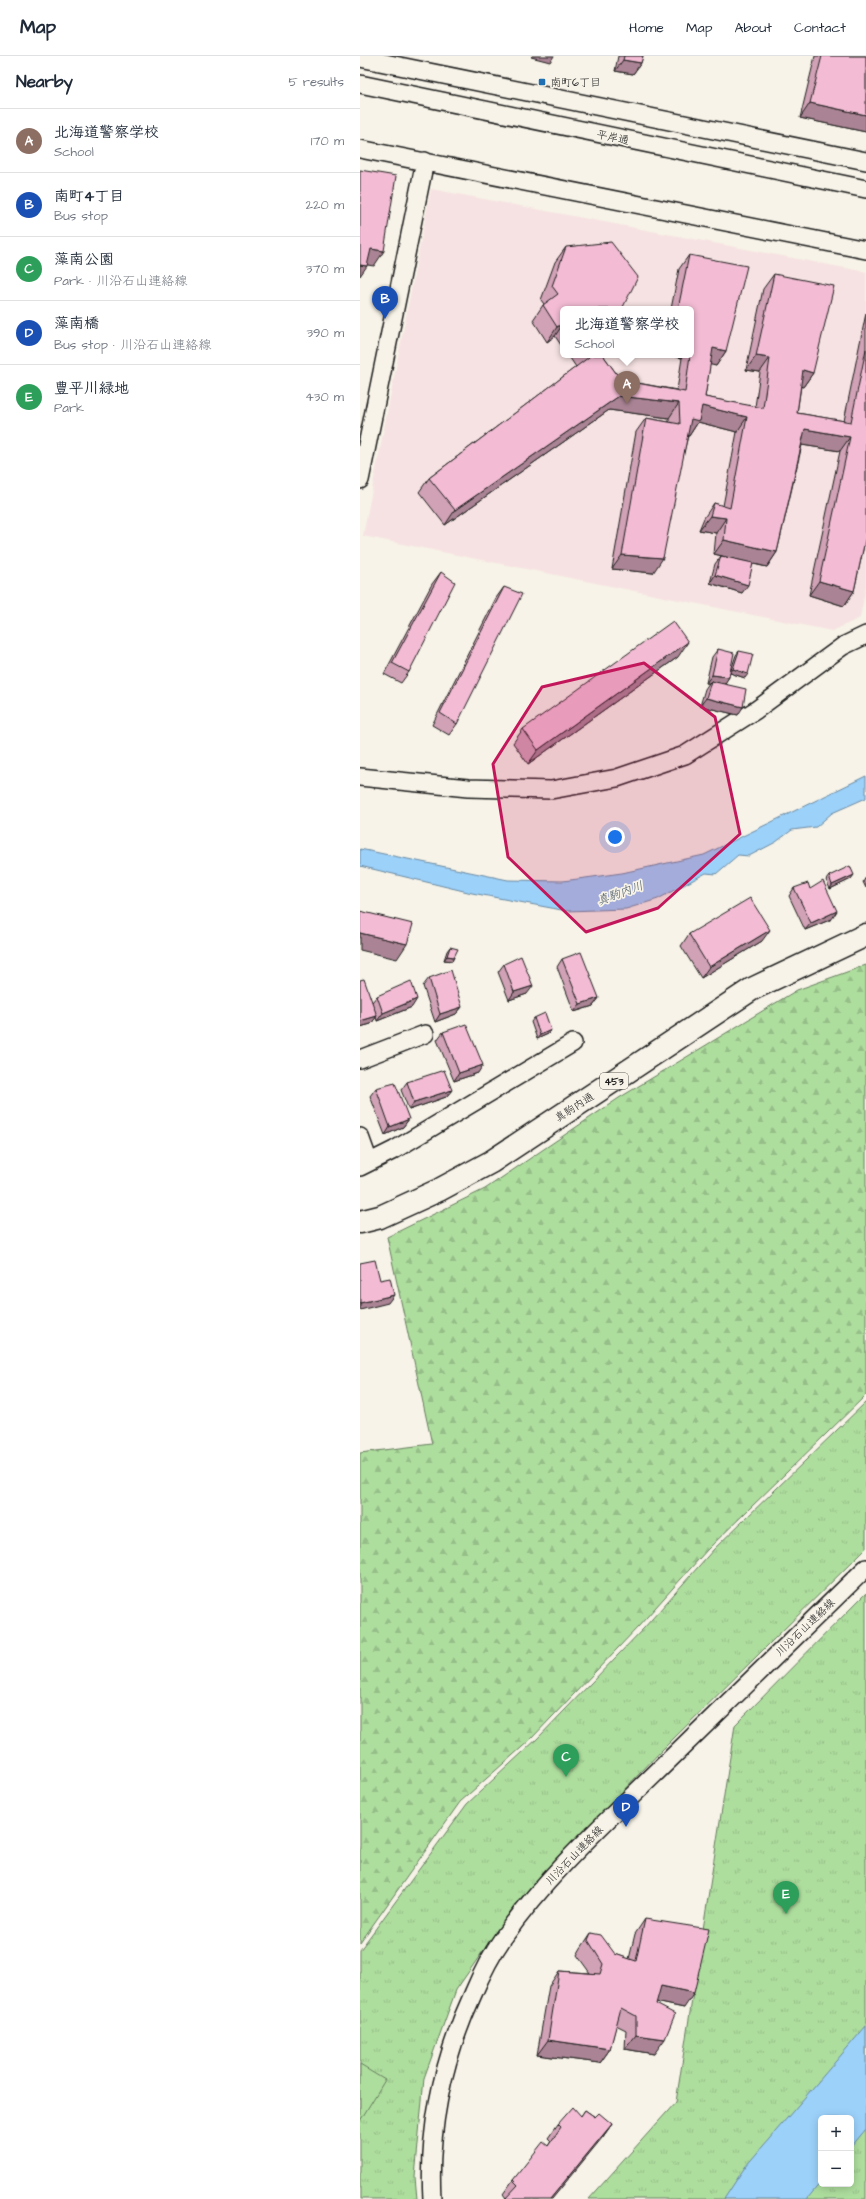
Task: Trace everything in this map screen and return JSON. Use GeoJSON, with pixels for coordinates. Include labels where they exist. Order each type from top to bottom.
{"type":"FeatureCollection","features":[{"type":"Feature","properties":{"kind":"highway","name":"真駒内通"},"geometry":{"type":"LineString","coordinates":[[360,1222],[380,1217],[439,1190],[490,1162],[752,990],[866,935]]}},
{"type":"Feature","properties":{"kind":"street"},"geometry":{"type":"LineString","coordinates":[[360,58],[866,161]]}},
{"type":"Feature","properties":{"kind":"street","name":"平岸通"},"geometry":{"type":"LineString","coordinates":[[360,84],[866,189]]}},
{"type":"Feature","properties":{"kind":"street"},"geometry":{"type":"LineString","coordinates":[[360,149],[866,250]]}},
{"type":"Feature","properties":{"kind":"street"},"geometry":{"type":"LineString","coordinates":[[360,480],[425,161]]}},
{"type":"Feature","properties":{"kind":"street"},"geometry":{"type":"LineString","coordinates":[[360,777],[468,788],[551,790],[617,778],[686,755],[756,710],[843,646],[866,636]]}},
{"type":"Feature","properties":{"kind":"street"},"geometry":{"type":"LineString","coordinates":[[360,1059],[425,1034]]}},
{"type":"Feature","properties":{"kind":"street"},"geometry":{"type":"LineString","coordinates":[[360,1137],[365,1165],[572,1043]]}},
{"type":"Feature","properties":{"kind":"street","name":"川沿石山連絡線"},"geometry":{"type":"LineString","coordinates":[[432,2199],[431,2179],[434,2132],[439,2090],[446,2060],[468,2005],[502,1939],[565,1862],[866,1568]]}},
{"type":"Feature","properties":{"kind":"highlighted area"},"geometry":{"type":"Polygon","coordinates":[[[644,663],[715,717],[740,834],[658,908],[586,932],[508,857],[493,764],[542,687],[644,663]]]}},
{"type":"Feature","properties":{"kind":"shaded area"},"geometry":{"type":"Polygon","coordinates":[[[431,189],[866,272],[866,586],[860,618],[832,631],[363,536],[431,189]]]}},
{"type":"Feature","properties":{"kind":"green space"},"geometry":{"type":"Polygon","coordinates":[[[866,965],[866,1395],[707,1550],[638,1627],[530,1740],[460,1802],[360,1943],[360,1453],[432,1444],[387,1237],[485,1189],[619,1098],[797,990],[866,965]]]}},
{"type":"Feature","properties":{"kind":"green space"},"geometry":{"type":"Polygon","coordinates":[[[866,1402],[866,1548],[662,1750],[517,1902],[456,1990],[424,2078],[415,2177],[417,2199],[360,2199],[360,1950],[467,1804],[537,1739],[644,1628],[714,1549],[866,1402]]]}},
{"type":"Feature","properties":{"kind":"green space"},"geometry":{"type":"Polygon","coordinates":[[[866,1593],[866,2199],[589,2199],[676,2102],[735,1725],[866,1593]]]}},
{"type":"Feature","properties":{"kind":"green space"},"geometry":{"type":"Polygon","coordinates":[[[360,2065],[385,2080],[360,2121],[360,2065]]]}},
{"type":"Feature","properties":{"kind":"water","name":"真駒内川"},"geometry":{"type":"Polygon","coordinates":[[[866,776],[866,798],[832,813],[816,827],[792,830],[776,842],[749,856],[738,855],[716,874],[706,873],[658,899],[626,909],[567,911],[472,893],[360,866],[360,849],[508,880],[563,881],[622,873],[704,855],[866,776]]]}},
{"type":"Feature","properties":{"kind":"water"},"geometry":{"type":"Polygon","coordinates":[[[866,2026],[866,2129],[854,2143],[854,2115],[818,2115],[818,2186],[807,2199],[724,2199],[745,2167],[866,2026]]]}},
{"type":"Feature","properties":{"kind":"building"},"geometry":{"type":"Polygon","coordinates":[[[624,56],[643,56],[641,63],[623,60],[624,56]]]}},
{"type":"Feature","properties":{"kind":"building"},"geometry":{"type":"Polygon","coordinates":[[[822,56],[866,56],[866,115],[810,103],[822,56]]]}},
{"type":"Feature","properties":{"kind":"building"},"geometry":{"type":"Polygon","coordinates":[[[360,170],[396,176],[384,251],[371,249],[367,266],[360,265],[360,170]]]}},
{"type":"Feature","properties":{"kind":"building"},"geometry":{"type":"Polygon","coordinates":[[[611,242],[638,277],[624,306],[560,306],[560,325],[557,327],[543,305],[558,294],[552,286],[566,247],[611,242]]]}},
{"type":"Feature","properties":{"kind":"building"},"geometry":{"type":"Polygon","coordinates":[[[689,255],[747,266],[726,351],[713,348],[705,397],[763,408],[770,358],[756,356],[774,274],[834,286],[813,373],[803,370],[797,413],[851,422],[866,349],[866,536],[854,591],[819,581],[850,437],[805,429],[777,552],[724,540],[726,518],[710,516],[714,503],[730,508],[747,417],[702,406],[699,421],[691,419],[663,558],[622,555],[646,418],[680,424],[679,403],[619,396],[455,510],[429,478],[588,358],[605,358],[621,380],[685,392],[690,358],[694,358],[694,306],[679,306],[689,255]]]}},
{"type":"Feature","properties":{"kind":"building"},"geometry":{"type":"Polygon","coordinates":[[[721,556],[753,563],[748,585],[715,575],[721,556]]]}},
{"type":"Feature","properties":{"kind":"building"},"geometry":{"type":"Polygon","coordinates":[[[441,572],[455,582],[409,672],[392,663],[441,572]]]}},
{"type":"Feature","properties":{"kind":"building"},"geometry":{"type":"Polygon","coordinates":[[[504,587],[522,594],[457,724],[440,713],[504,587]]]}},
{"type":"Feature","properties":{"kind":"building"},"geometry":{"type":"Polygon","coordinates":[[[673,621],[688,642],[538,750],[523,729],[673,621]]]}},
{"type":"Feature","properties":{"kind":"building"},"geometry":{"type":"Polygon","coordinates":[[[718,649],[734,653],[729,677],[712,675],[718,649]]]}},
{"type":"Feature","properties":{"kind":"building"},"geometry":{"type":"Polygon","coordinates":[[[739,651],[753,654],[748,674],[733,669],[739,651]]]}},
{"type":"Feature","properties":{"kind":"building"},"geometry":{"type":"Polygon","coordinates":[[[711,681],[746,689],[743,707],[706,698],[711,681]]]}},
{"type":"Feature","properties":{"kind":"building"},"geometry":{"type":"Polygon","coordinates":[[[850,866],[854,875],[832,885],[829,876],[850,866]]]}},
{"type":"Feature","properties":{"kind":"building"},"geometry":{"type":"Polygon","coordinates":[[[823,881],[837,911],[811,923],[794,888],[808,883],[810,889],[823,881]]]}},
{"type":"Feature","properties":{"kind":"building"},"geometry":{"type":"Polygon","coordinates":[[[750,898],[770,930],[709,967],[689,934],[750,898]]]}},
{"type":"Feature","properties":{"kind":"building"},"geometry":{"type":"Polygon","coordinates":[[[360,911],[413,924],[407,944],[360,933],[360,911]]]}},
{"type":"Feature","properties":{"kind":"building"},"geometry":{"type":"Polygon","coordinates":[[[450,947],[458,949],[454,957],[447,956],[450,947]]]}},
{"type":"Feature","properties":{"kind":"building"},"geometry":{"type":"Polygon","coordinates":[[[581,952],[599,998],[580,1004],[562,959],[581,952]]]}},
{"type":"Feature","properties":{"kind":"building"},"geometry":{"type":"Polygon","coordinates":[[[521,956],[533,986],[514,992],[504,964],[521,956]]]}},
{"type":"Feature","properties":{"kind":"building"},"geometry":{"type":"Polygon","coordinates":[[[451,970],[462,1007],[440,1014],[429,978],[451,970]]]}},
{"type":"Feature","properties":{"kind":"building"},"geometry":{"type":"Polygon","coordinates":[[[364,979],[377,1016],[360,1021],[360,980],[364,979]]]}},
{"type":"Feature","properties":{"kind":"building"},"geometry":{"type":"Polygon","coordinates":[[[411,981],[417,999],[383,1013],[377,996],[411,981]]]}},
{"type":"Feature","properties":{"kind":"building"},"geometry":{"type":"Polygon","coordinates":[[[545,1013],[551,1030],[540,1035],[534,1018],[545,1013]]]}},
{"type":"Feature","properties":{"kind":"building"},"geometry":{"type":"Polygon","coordinates":[[[466,1024],[483,1065],[459,1073],[443,1032],[466,1024]]]}},
{"type":"Feature","properties":{"kind":"building"},"geometry":{"type":"Polygon","coordinates":[[[444,1070],[452,1090],[414,1102],[407,1082],[444,1070]]]}},
{"type":"Feature","properties":{"kind":"building"},"geometry":{"type":"Polygon","coordinates":[[[395,1083],[409,1119],[390,1127],[376,1088],[395,1083]]]}},
{"type":"Feature","properties":{"kind":"building"},"geometry":{"type":"Polygon","coordinates":[[[375,1260],[380,1280],[390,1278],[394,1295],[360,1303],[360,1263],[375,1260]]]}},
{"type":"Feature","properties":{"kind":"building"},"geometry":{"type":"Polygon","coordinates":[[[645,1919],[709,1929],[694,1993],[661,1986],[656,2004],[675,2014],[665,2039],[636,2035],[636,2016],[621,2008],[610,2049],[548,2040],[559,1971],[600,1974],[603,1964],[588,1940],[591,1933],[601,1935],[615,1954],[636,1961],[645,1919]]]}},
{"type":"Feature","properties":{"kind":"building"},"geometry":{"type":"Polygon","coordinates":[[[573,2107],[581,2116],[585,2110],[595,2117],[599,2113],[612,2124],[550,2199],[505,2199],[518,2185],[513,2180],[543,2142],[548,2146],[561,2127],[558,2124],[573,2107]]]}},
{"type":"Feature","properties":{"kind":"place","name":"南町6丁目"},"geometry":{"type":"Point","coordinates":[542,82]}},
{"type":"Feature","properties":{"kind":"place","name":"南町4丁目"},"geometry":{"type":"Point","coordinates":[385,319]}},
{"type":"Feature","properties":{"kind":"place","name":"北海道警察学校"},"geometry":{"type":"Point","coordinates":[627,404]}},
{"type":"Feature","properties":{"kind":"place","name":"藻南公園"},"geometry":{"type":"Point","coordinates":[566,1777]}},
{"type":"Feature","properties":{"kind":"place","name":"藻南橋"},"geometry":{"type":"Point","coordinates":[626,1827]}},
{"type":"Feature","properties":{"kind":"place","name":"豊平川緑地"},"geometry":{"type":"Point","coordinates":[786,1914]}}]}
